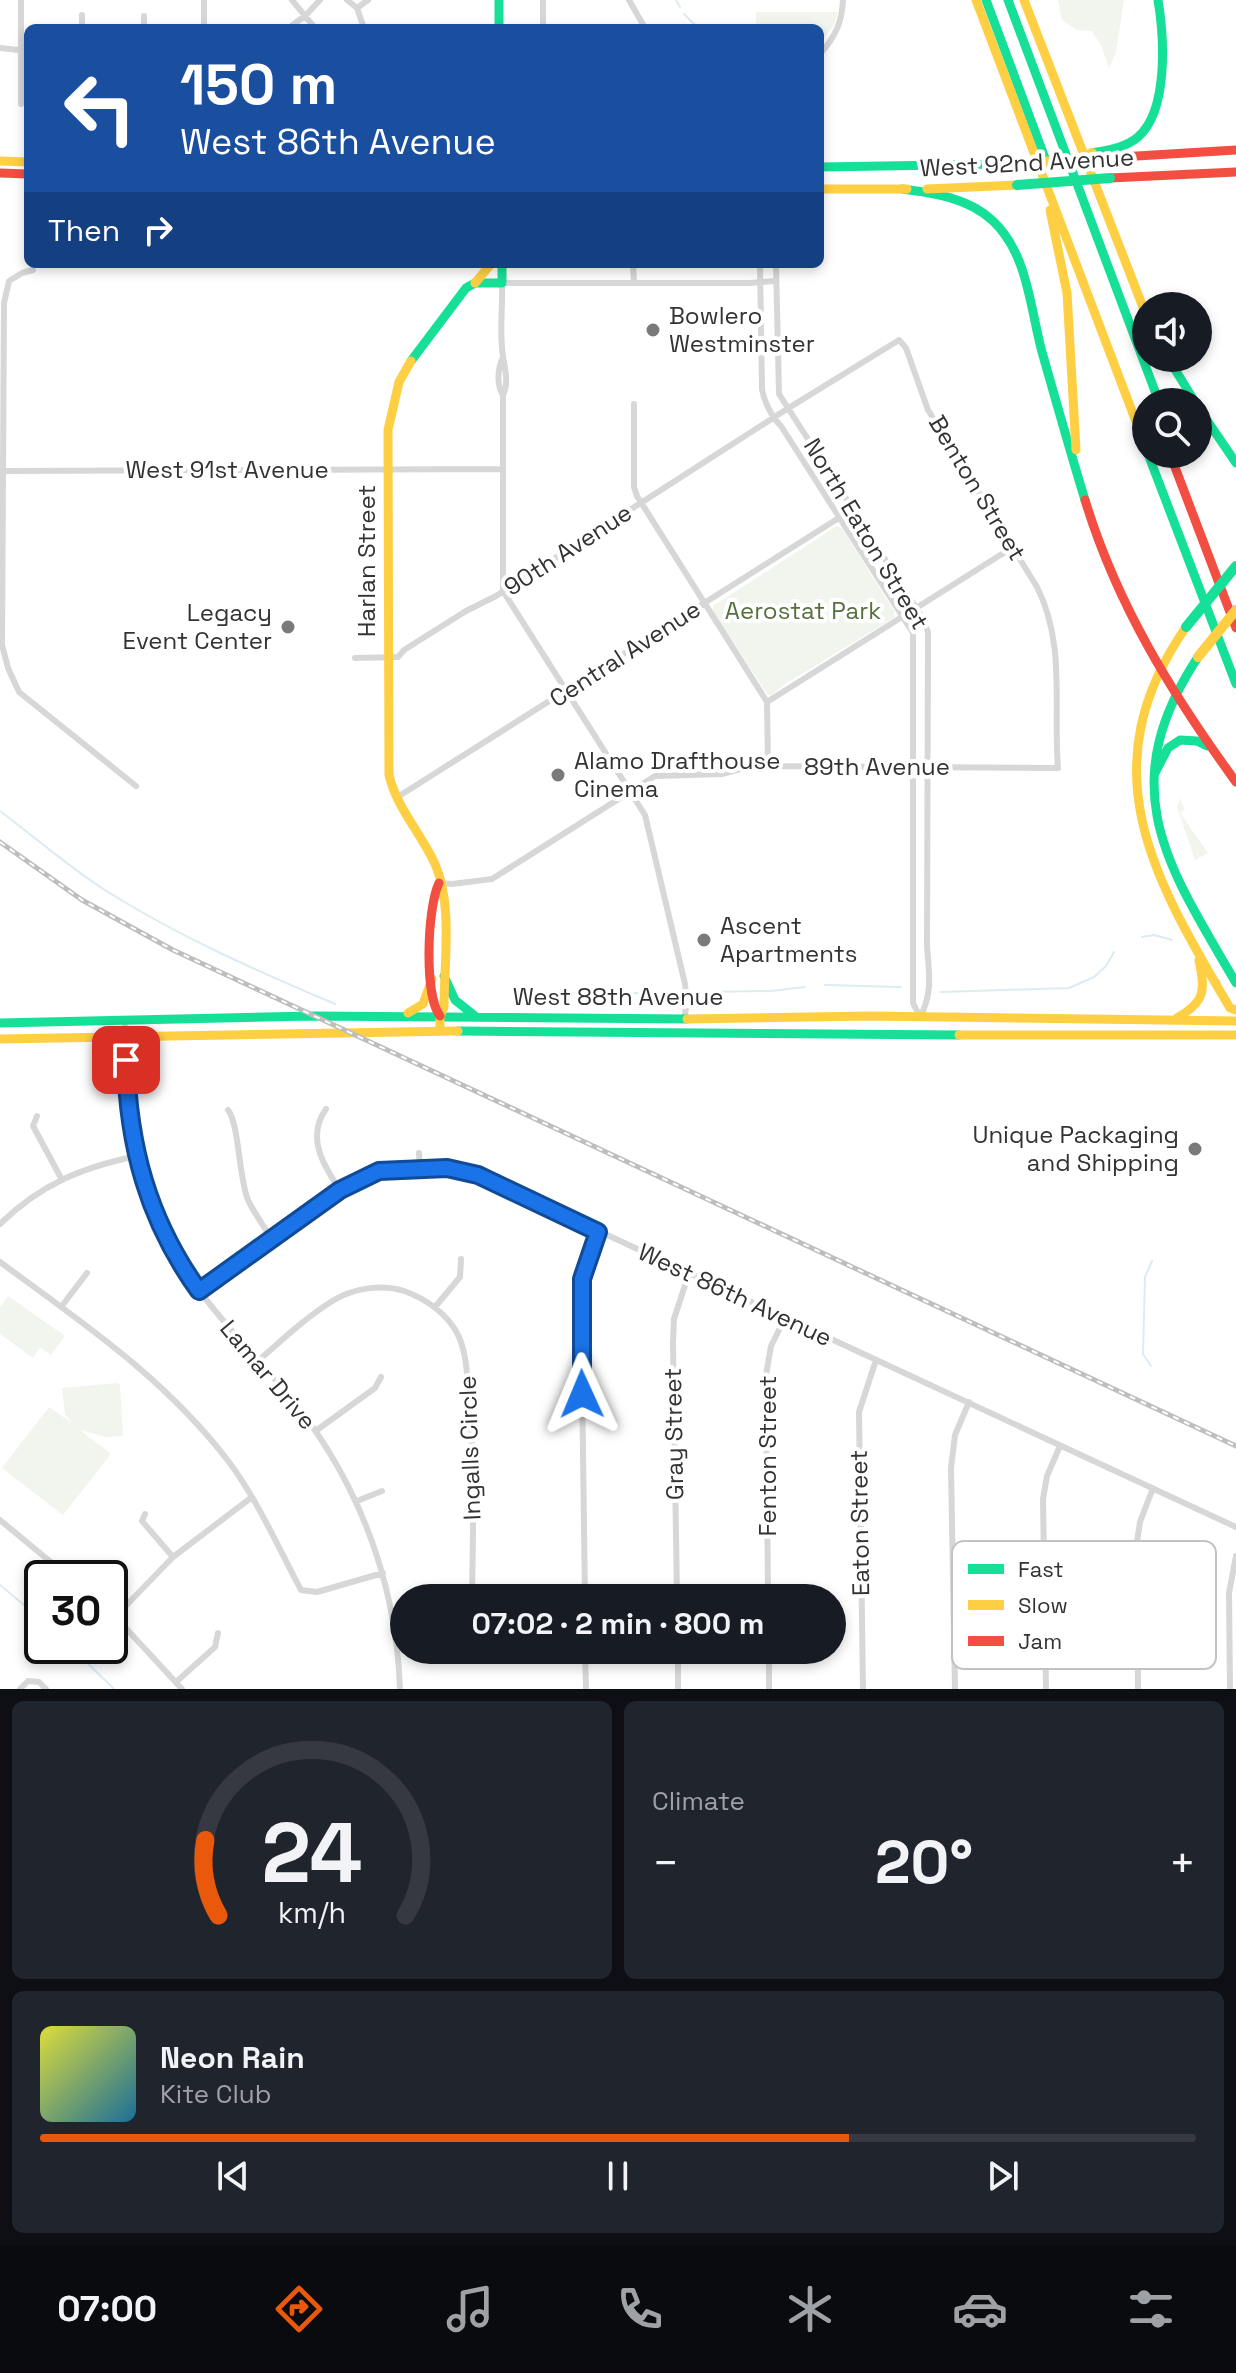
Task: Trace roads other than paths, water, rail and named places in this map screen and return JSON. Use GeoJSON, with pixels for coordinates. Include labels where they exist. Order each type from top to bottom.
{"type":"FeatureCollection","features":[{"type":"Feature","properties":{"kind":"main road"},"geometry":{"type":"LineString","coordinates":[[499,0],[499,24]]}},
{"type":"Feature","properties":{"kind":"main road"},"geometry":{"type":"LineString","coordinates":[[976,0],[1132,411]]}},
{"type":"Feature","properties":{"kind":"main road"},"geometry":{"type":"LineString","coordinates":[[986,0],[1132,390]]}},
{"type":"Feature","properties":{"kind":"main road"},"geometry":{"type":"LineString","coordinates":[[999,0],[1146,388]]}},
{"type":"Feature","properties":{"kind":"main road"},"geometry":{"type":"LineString","coordinates":[[1008,0],[1154,388]]}},
{"type":"Feature","properties":{"kind":"main road"},"geometry":{"type":"LineString","coordinates":[[1024,0],[1137,292]]}},
{"type":"Feature","properties":{"kind":"main road"},"geometry":{"type":"LineString","coordinates":[[1034,0],[1035,27]]}},
{"type":"Feature","properties":{"kind":"main road"},"geometry":{"type":"LineString","coordinates":[[1081,159],[1125,145],[1141,133],[1154,117],[1161,59],[1158,0]]}},
{"type":"Feature","properties":{"kind":"main road"},"geometry":{"type":"LineString","coordinates":[[1026,131],[1062,261],[1070,326],[1076,447],[1089,511]]}},
{"type":"Feature","properties":{"kind":"main road","name":"West 92nd Avenue"},"geometry":{"type":"LineString","coordinates":[[824,167],[945,167],[1236,150]]}},
{"type":"Feature","properties":{"kind":"main road"},"geometry":{"type":"LineString","coordinates":[[0,161],[24,162]]}},
{"type":"Feature","properties":{"kind":"main road","name":"West 92nd Avenue"},"geometry":{"type":"LineString","coordinates":[[824,189],[1017,185],[1236,172]]}},
{"type":"Feature","properties":{"kind":"main road"},"geometry":{"type":"LineString","coordinates":[[0,173],[24,174]]}},
{"type":"Feature","properties":{"kind":"main road"},"geometry":{"type":"LineString","coordinates":[[902,189],[953,198],[974,206],[995,223],[1014,249],[1023,271],[1037,334],[1089,511],[1118,594],[1173,695],[1236,782]]}},
{"type":"Feature","properties":{"kind":"main road","name":"Harlan Street"},"geometry":{"type":"LineString","coordinates":[[440,1031],[440,1016],[444,1007],[445,892],[439,883],[434,862],[396,798],[389,775],[388,430],[399,382],[421,345],[462,291],[475,283],[488,268]]}},
{"type":"Feature","properties":{"kind":"main road"},"geometry":{"type":"LineString","coordinates":[[475,283],[502,283],[502,268]]}},
{"type":"Feature","properties":{"kind":"main road"},"geometry":{"type":"LineString","coordinates":[[1212,428],[1236,463]]}},
{"type":"Feature","properties":{"kind":"main road"},"geometry":{"type":"LineString","coordinates":[[1153,468],[1236,684]]}},
{"type":"Feature","properties":{"kind":"main road"},"geometry":{"type":"LineString","coordinates":[[1161,468],[1236,665]]}},
{"type":"Feature","properties":{"kind":"main road"},"geometry":{"type":"LineString","coordinates":[[1175,468],[1236,628]]}},
{"type":"Feature","properties":{"kind":"main road"},"geometry":{"type":"LineString","coordinates":[[1183,468],[1236,608],[1173,695],[1160,737],[1155,773],[1157,820],[1167,858],[1236,983]]}},
{"type":"Feature","properties":{"kind":"main road"},"geometry":{"type":"LineString","coordinates":[[1236,566],[1186,627],[1159,670],[1147,697],[1137,738],[1136,802],[1153,862],[1197,951],[1230,1008],[1236,1010]]}},
{"type":"Feature","properties":{"kind":"main road"},"geometry":{"type":"LineString","coordinates":[[1155,773],[1166,750],[1177,740],[1196,740],[1215,753]]}},
{"type":"Feature","properties":{"kind":"main road","name":"Harlan Street"},"geometry":{"type":"LineString","coordinates":[[439,883],[433,892],[431,909],[433,1007],[440,1016]]}},
{"type":"Feature","properties":{"kind":"main road"},"geometry":{"type":"LineString","coordinates":[[431,909],[439,922],[439,947],[444,963]]}},
{"type":"Feature","properties":{"kind":"main road"},"geometry":{"type":"LineString","coordinates":[[1175,1019],[1198,1006],[1203,995],[1197,951]]}},
{"type":"Feature","properties":{"kind":"main road"},"geometry":{"type":"LineString","coordinates":[[444,976],[447,991],[456,1004],[477,1017]]}},
{"type":"Feature","properties":{"kind":"main road"},"geometry":{"type":"LineString","coordinates":[[401,1015],[417,1010],[427,1001],[432,979]]}},
{"type":"Feature","properties":{"kind":"main road","name":"West 88th Avenue"},"geometry":{"type":"LineString","coordinates":[[0,1023],[401,1015],[1236,1021]]}},
{"type":"Feature","properties":{"kind":"main road","name":"West 88th Avenue"},"geometry":{"type":"LineString","coordinates":[[0,1039],[440,1031],[684,1035],[1236,1035]]}},
{"type":"Feature","properties":{"kind":"street"},"geometry":{"type":"LineString","coordinates":[[21,0],[24,38]]}},
{"type":"Feature","properties":{"kind":"street"},"geometry":{"type":"LineString","coordinates":[[204,0],[204,24]]}},
{"type":"Feature","properties":{"kind":"street"},"geometry":{"type":"LineString","coordinates":[[292,0],[312,24]]}},
{"type":"Feature","properties":{"kind":"street"},"geometry":{"type":"LineString","coordinates":[[294,24],[320,0]]}},
{"type":"Feature","properties":{"kind":"street"},"geometry":{"type":"LineString","coordinates":[[347,0],[357,8],[363,24]]}},
{"type":"Feature","properties":{"kind":"street"},"geometry":{"type":"LineString","coordinates":[[357,8],[368,0]]}},
{"type":"Feature","properties":{"kind":"street"},"geometry":{"type":"LineString","coordinates":[[543,0],[543,24]]}},
{"type":"Feature","properties":{"kind":"street"},"geometry":{"type":"LineString","coordinates":[[629,0],[643,24]]}},
{"type":"Feature","properties":{"kind":"street"},"geometry":{"type":"LineString","coordinates":[[824,50],[836,37],[843,14],[843,0]]}},
{"type":"Feature","properties":{"kind":"street"},"geometry":{"type":"LineString","coordinates":[[82,15],[82,24]]}},
{"type":"Feature","properties":{"kind":"street"},"geometry":{"type":"LineString","coordinates":[[144,16],[144,24]]}},
{"type":"Feature","properties":{"kind":"street"},"geometry":{"type":"LineString","coordinates":[[0,48],[24,51]]}},
{"type":"Feature","properties":{"kind":"street"},"geometry":{"type":"LineString","coordinates":[[21,104],[24,64]]}},
{"type":"Feature","properties":{"kind":"street"},"geometry":{"type":"LineString","coordinates":[[633,268],[634,283]]}},
{"type":"Feature","properties":{"kind":"street","name":"North Eaton Street"},"geometry":{"type":"LineString","coordinates":[[760,268],[762,389],[773,418],[781,426],[914,638],[913,1003],[920,1017]]}},
{"type":"Feature","properties":{"kind":"street","name":"North Eaton Street"},"geometry":{"type":"LineString","coordinates":[[776,268],[777,390],[926,624],[929,637],[930,992],[920,1017]]}},
{"type":"Feature","properties":{"kind":"street"},"geometry":{"type":"LineString","coordinates":[[33,270],[9,281],[4,303],[2,645],[19,692],[136,786]]}},
{"type":"Feature","properties":{"kind":"street"},"geometry":{"type":"LineString","coordinates":[[0,275],[9,281]]}},
{"type":"Feature","properties":{"kind":"street"},"geometry":{"type":"LineString","coordinates":[[684,1018],[687,1004],[685,984],[645,815],[503,591],[503,395],[500,391],[499,365],[503,357],[502,283],[776,281]]}},
{"type":"Feature","properties":{"kind":"street","name":"Benton Street"},"geometry":{"type":"LineString","coordinates":[[787,409],[899,340],[906,348],[928,410],[1044,600],[1055,636],[1058,768]]}},
{"type":"Feature","properties":{"kind":"street"},"geometry":{"type":"LineString","coordinates":[[634,404],[634,487],[640,503],[767,702],[768,766]]}},
{"type":"Feature","properties":{"kind":"street","name":"90th Avenue"},"geometry":{"type":"LineString","coordinates":[[355,658],[398,657],[404,650],[503,591],[787,409]]}},
{"type":"Feature","properties":{"kind":"street","name":"West 91st Avenue"},"geometry":{"type":"LineString","coordinates":[[2,471],[503,469]]}},
{"type":"Feature","properties":{"kind":"street","name":"Central Avenue"},"geometry":{"type":"LineString","coordinates":[[396,798],[853,509]]}},
{"type":"Feature","properties":{"kind":"street"},"geometry":{"type":"LineString","coordinates":[[767,702],[1013,547]]}},
{"type":"Feature","properties":{"kind":"street","name":"89th Avenue"},"geometry":{"type":"LineString","coordinates":[[439,883],[492,879],[658,775],[722,774],[768,766],[1058,768]]}},
{"type":"Feature","properties":{"kind":"street","name":"Lamar Drive"},"geometry":{"type":"LineString","coordinates":[[125,1021],[130,1126],[136,1156],[161,1229],[182,1268],[199,1291],[317,1430],[357,1501],[390,1598]]}},
{"type":"Feature","properties":{"kind":"street"},"geometry":{"type":"LineString","coordinates":[[326,1109],[318,1120],[318,1149],[324,1166],[340,1190]]}},
{"type":"Feature","properties":{"kind":"street"},"geometry":{"type":"LineString","coordinates":[[228,1110],[234,1116],[237,1149],[248,1200],[271,1238]]}},
{"type":"Feature","properties":{"kind":"street"},"geometry":{"type":"LineString","coordinates":[[37,1116],[33,1126],[61,1178]]}},
{"type":"Feature","properties":{"kind":"street"},"geometry":{"type":"LineString","coordinates":[[419,1153],[420,1168]]}},
{"type":"Feature","properties":{"kind":"street"},"geometry":{"type":"LineString","coordinates":[[0,1224],[34,1195],[61,1178],[99,1164],[136,1156]]}},
{"type":"Feature","properties":{"kind":"street","name":"West 86th Avenue"},"geometry":{"type":"LineString","coordinates":[[199,1291],[340,1190],[379,1171],[447,1168],[478,1175],[1236,1527]]}},
{"type":"Feature","properties":{"kind":"street"},"geometry":{"type":"LineString","coordinates":[[585,1584],[582,1279],[598,1232]]}},
{"type":"Feature","properties":{"kind":"street"},"geometry":{"type":"LineString","coordinates":[[435,1307],[460,1277],[461,1259]]}},
{"type":"Feature","properties":{"kind":"street"},"geometry":{"type":"LineString","coordinates":[[0,1262],[144,1370],[182,1405],[230,1463],[252,1497],[301,1590],[317,1592],[383,1573]]}},
{"type":"Feature","properties":{"kind":"street"},"geometry":{"type":"LineString","coordinates":[[61,1307],[87,1273]]}},
{"type":"Feature","properties":{"kind":"street","name":"Gray Street"},"geometry":{"type":"LineString","coordinates":[[677,1584],[673,1343],[674,1319],[689,1273]]}},
{"type":"Feature","properties":{"kind":"street","name":"Ingalls Circle"},"geometry":{"type":"LineString","coordinates":[[258,1361],[334,1300],[353,1292],[378,1287],[396,1289],[435,1307],[458,1335],[466,1363],[475,1459],[472,1584]]}},
{"type":"Feature","properties":{"kind":"street","name":"Fenton Street"},"geometry":{"type":"LineString","coordinates":[[768,1584],[766,1375],[771,1346],[785,1318]]}},
{"type":"Feature","properties":{"kind":"street","name":"Eaton Street"},"geometry":{"type":"LineString","coordinates":[[863,1689],[859,1412],[876,1360]]}},
{"type":"Feature","properties":{"kind":"street"},"geometry":{"type":"LineString","coordinates":[[317,1430],[375,1388],[381,1377]]}},
{"type":"Feature","properties":{"kind":"street"},"geometry":{"type":"LineString","coordinates":[[952,1541],[951,1468],[955,1435],[969,1402]]}},
{"type":"Feature","properties":{"kind":"street"},"geometry":{"type":"LineString","coordinates":[[1044,1541],[1043,1499],[1047,1476],[1060,1446]]}},
{"type":"Feature","properties":{"kind":"street"},"geometry":{"type":"LineString","coordinates":[[1137,1541],[1140,1522],[1153,1488]]}},
{"type":"Feature","properties":{"kind":"street"},"geometry":{"type":"LineString","coordinates":[[357,1501],[382,1491]]}},
{"type":"Feature","properties":{"kind":"street"},"geometry":{"type":"LineString","coordinates":[[128,1599],[173,1557],[252,1497]]}},
{"type":"Feature","properties":{"kind":"street"},"geometry":{"type":"LineString","coordinates":[[145,1514],[142,1521],[173,1557]]}},
{"type":"Feature","properties":{"kind":"street"},"geometry":{"type":"LineString","coordinates":[[0,1520],[48,1560]]}},
{"type":"Feature","properties":{"kind":"street"},"geometry":{"type":"LineString","coordinates":[[1230,1689],[1229,1593],[1236,1556]]}},
{"type":"Feature","properties":{"kind":"street"},"geometry":{"type":"LineString","coordinates":[[128,1629],[182,1689]]}},
{"type":"Feature","properties":{"kind":"street"},"geometry":{"type":"LineString","coordinates":[[176,1682],[215,1647],[218,1633]]}},
{"type":"Feature","properties":{"kind":"street","name":"Lamar Drive"},"geometry":{"type":"LineString","coordinates":[[400,1689],[401,1664]]}},
{"type":"Feature","properties":{"kind":"street"},"geometry":{"type":"LineString","coordinates":[[585,1664],[586,1689]]}},
{"type":"Feature","properties":{"kind":"street"},"geometry":{"type":"LineString","coordinates":[[678,1664],[678,1689]]}},
{"type":"Feature","properties":{"kind":"street"},"geometry":{"type":"LineString","coordinates":[[769,1664],[769,1689]]}},
{"type":"Feature","properties":{"kind":"street"},"geometry":{"type":"LineString","coordinates":[[955,1669],[955,1689]]}},
{"type":"Feature","properties":{"kind":"street"},"geometry":{"type":"LineString","coordinates":[[1046,1669],[1046,1689]]}},
{"type":"Feature","properties":{"kind":"street"},"geometry":{"type":"LineString","coordinates":[[1138,1669],[1138,1689]]}},
{"type":"Feature","properties":{"kind":"street"},"geometry":{"type":"LineString","coordinates":[[20,1689],[28,1681],[39,1682],[46,1689]]}},
{"type":"Feature","properties":{"kind":"waterway"},"geometry":{"type":"LineString","coordinates":[[676,0],[680,7]]}},
{"type":"Feature","properties":{"kind":"waterway"},"geometry":{"type":"LineString","coordinates":[[684,14],[694,24]]}},
{"type":"Feature","properties":{"kind":"waterway"},"geometry":{"type":"LineString","coordinates":[[0,811],[81,873],[135,908],[219,952],[335,1004]]}},
{"type":"Feature","properties":{"kind":"waterway"},"geometry":{"type":"LineString","coordinates":[[1142,937],[1154,935],[1172,940]]}},
{"type":"Feature","properties":{"kind":"waterway"},"geometry":{"type":"LineString","coordinates":[[941,992],[1069,988],[1094,977],[1106,966],[1114,952]]}},
{"type":"Feature","properties":{"kind":"waterway"},"geometry":{"type":"LineString","coordinates":[[825,985],[901,987]]}},
{"type":"Feature","properties":{"kind":"waterway"},"geometry":{"type":"LineString","coordinates":[[703,992],[805,987]]}},
{"type":"Feature","properties":{"kind":"waterway"},"geometry":{"type":"LineString","coordinates":[[519,998],[584,992],[675,994]]}},
{"type":"Feature","properties":{"kind":"waterway"},"geometry":{"type":"LineString","coordinates":[[1151,1366],[1143,1354],[1145,1277],[1152,1261]]}},
{"type":"Feature","properties":{"kind":"waterway"},"geometry":{"type":"LineString","coordinates":[[0,1585],[24,1605]]}},
{"type":"Feature","properties":{"kind":"waterway"},"geometry":{"type":"LineString","coordinates":[[88,1664],[114,1689]]}},
{"type":"Feature","properties":{"kind":"railway"},"geometry":{"type":"LineString","coordinates":[[0,842],[82,900],[173,950],[1236,1446]]}},
{"type":"Feature","properties":{"kind":"place","name":"Bowlero Westminster"},"geometry":{"type":"Point","coordinates":[653,330]}},
{"type":"Feature","properties":{"kind":"place","name":"Legacy Event Center"},"geometry":{"type":"Point","coordinates":[288,627]}},
{"type":"Feature","properties":{"kind":"place","name":"Alamo Drafthouse Cinema"},"geometry":{"type":"Point","coordinates":[558,775]}},
{"type":"Feature","properties":{"kind":"place","name":"Ascent Apartments"},"geometry":{"type":"Point","coordinates":[704,940]}},
{"type":"Feature","properties":{"kind":"place","name":"Unique Packaging and Shipping"},"geometry":{"type":"Point","coordinates":[1195,1149]}},
{"type":"Feature","properties":{"kind":"park label","name":"Aerostat Park"},"geometry":{"type":"Point","coordinates":[803,611]}}]}
